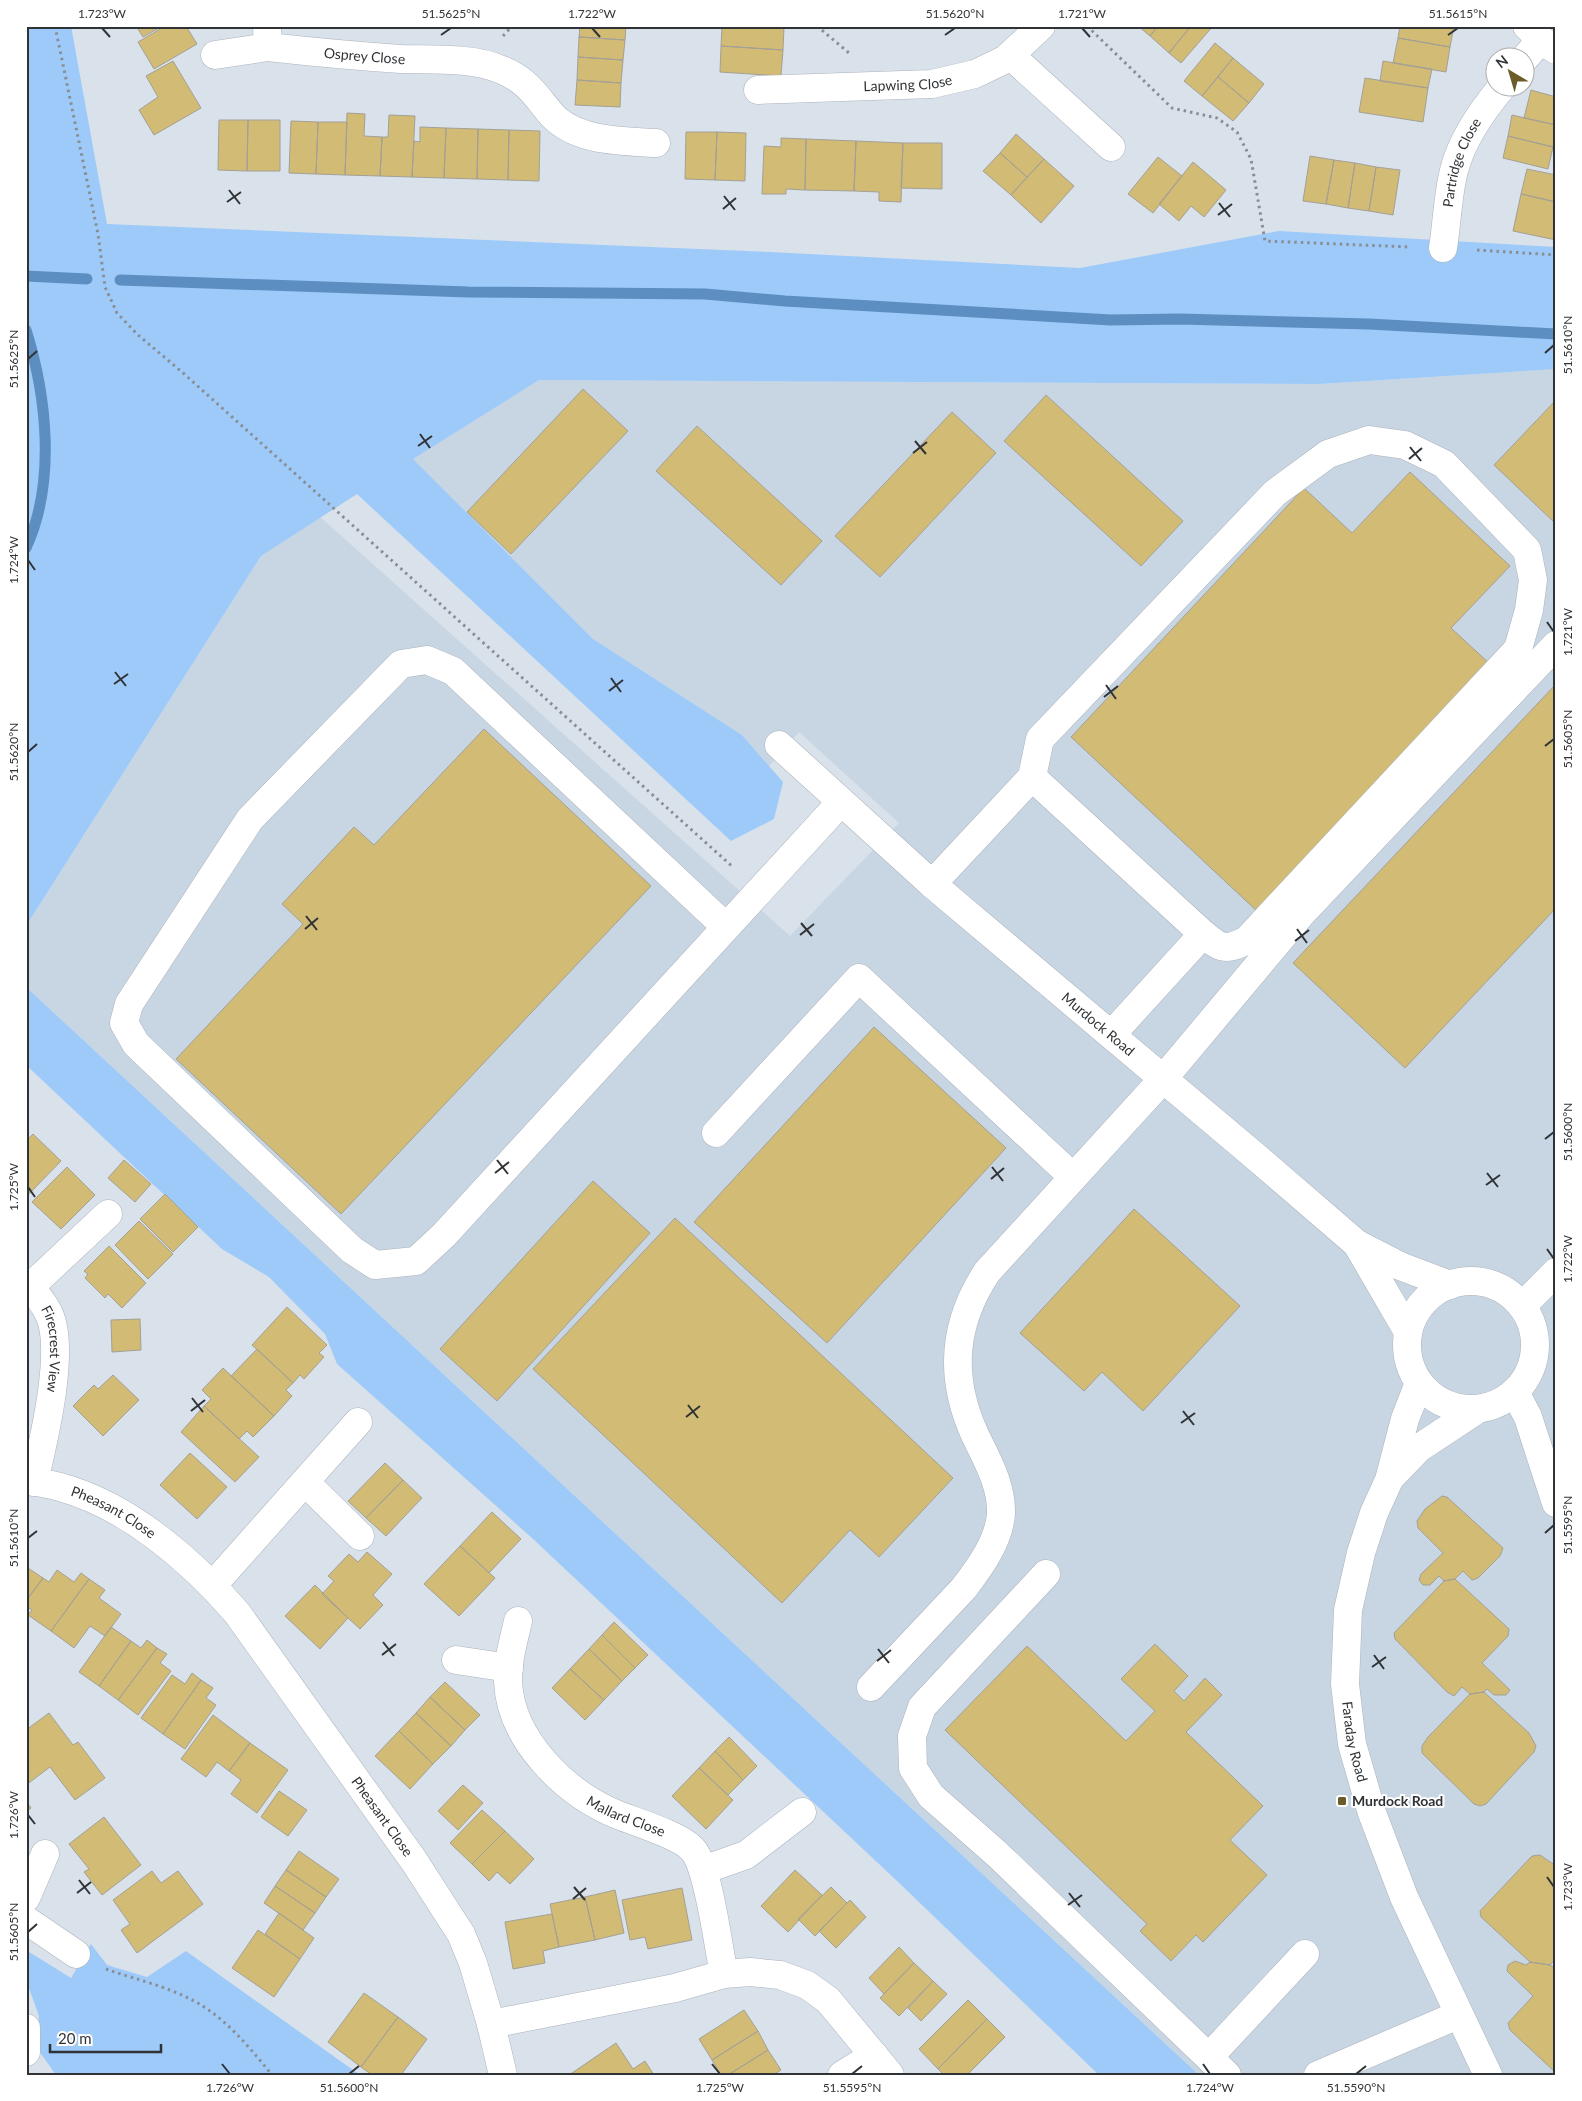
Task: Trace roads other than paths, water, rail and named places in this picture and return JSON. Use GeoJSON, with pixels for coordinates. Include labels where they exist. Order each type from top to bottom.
{"type":"FeatureCollection","features":[{"type":"Feature","properties":{"kind":"street","name":"Lapwing Close"},"geometry":{"type":"LineString","coordinates":[[758,90],[932,84],[975,74],[1006,59],[1041,26]]}},
{"type":"Feature","properties":{"kind":"street","name":"Osprey Close"},"geometry":{"type":"LineString","coordinates":[[215,55],[268,36],[339,55],[480,63],[502,70],[524,82],[542,100],[553,115],[577,131],[613,140],[656,143]]}},
{"type":"Feature","properties":{"kind":"street"},"geometry":{"type":"LineString","coordinates":[[1010,55],[1111,147]]}},
{"type":"Feature","properties":{"kind":"street","name":"Partridge Close"},"geometry":{"type":"LineString","coordinates":[[1443,248],[1454,168],[1468,136],[1493,98]]}},
{"type":"Feature","properties":{"kind":"street"},"geometry":{"type":"LineString","coordinates":[[932,884],[1032,777],[1040,739],[1275,493],[1328,454],[1369,440],[1405,444],[1444,464],[1527,550],[1533,580],[1529,610],[1518,649],[1247,940],[1233,948],[1219,947],[1203,934],[1032,777]]}},
{"type":"Feature","properties":{"kind":"street"},"geometry":{"type":"LineString","coordinates":[[871,1687],[964,1588],[978,1570],[998,1532],[1001,1516],[1001,1497],[986,1456],[966,1414],[958,1374],[960,1330],[966,1309],[975,1290],[987,1272],[1162,1079],[1302,913],[1556,645]]}},
{"type":"Feature","properties":{"kind":"street"},"geometry":{"type":"LineString","coordinates":[[726,927],[453,671],[427,660],[401,664],[250,819],[129,1004],[124,1024],[136,1044],[352,1250],[376,1265],[416,1262],[451,1228],[841,802]]}},
{"type":"Feature","properties":{"kind":"street","name":"Murdock Road"},"geometry":{"type":"LineString","coordinates":[[778,745],[932,884],[1357,1244],[1400,1266],[1450,1285]]}},
{"type":"Feature","properties":{"kind":"street"},"geometry":{"type":"LineString","coordinates":[[1111,1035],[1203,934]]}},
{"type":"Feature","properties":{"kind":"street"},"geometry":{"type":"LineString","coordinates":[[716,1133],[859,978],[1073,1177]]}},
{"type":"Feature","properties":{"kind":"street"},"geometry":{"type":"LineString","coordinates":[[28,1285],[108,1214]]}},
{"type":"Feature","properties":{"kind":"street","name":"Murdock Road"},"geometry":{"type":"LineString","coordinates":[[1357,1244],[1408,1332]]}},
{"type":"Feature","properties":{"kind":"street"},"geometry":{"type":"LineString","coordinates":[[1522,1306],[1556,1272]]}},
{"type":"Feature","properties":{"kind":"street"},"geometry":{"type":"LineString","coordinates":[[1474,1281],[1492,1284],[1508,1292],[1526,1312],[1534,1333],[1535,1354],[1528,1375],[1514,1392],[1498,1404],[1478,1409],[1461,1408],[1445,1404],[1431,1395],[1419,1383],[1411,1367],[1407,1349],[1408,1332],[1415,1315],[1425,1300],[1439,1289],[1450,1285],[1474,1281]]}},
{"type":"Feature","properties":{"kind":"street","name":"Firecrest View"},"geometry":{"type":"LineString","coordinates":[[28,1285],[50,1315],[55,1345],[49,1418],[30,1481]]}},
{"type":"Feature","properties":{"kind":"street","name":"Faraday Road"},"geometry":{"type":"LineString","coordinates":[[1419,1383],[1405,1419],[1389,1480],[1374,1513],[1361,1553],[1348,1610],[1346,1684],[1352,1744],[1372,1813],[1404,1897],[1458,2015],[1488,2075]]}},
{"type":"Feature","properties":{"kind":"street"},"geometry":{"type":"LineString","coordinates":[[1514,1392],[1528,1417],[1556,1503]]}},
{"type":"Feature","properties":{"kind":"street","name":"Faraday Road"},"geometry":{"type":"LineString","coordinates":[[1389,1480],[1419,1448],[1478,1409]]}},
{"type":"Feature","properties":{"kind":"street"},"geometry":{"type":"LineString","coordinates":[[213,1585],[358,1422]]}},
{"type":"Feature","properties":{"kind":"street","name":"Pheasant Close"},"geometry":{"type":"LineString","coordinates":[[30,1481],[60,1486],[81,1494],[134,1521],[192,1566],[213,1585],[237,1613],[414,1860],[461,1934],[473,1963],[491,2024],[502,2075]]}},
{"type":"Feature","properties":{"kind":"street"},"geometry":{"type":"LineString","coordinates":[[305,1482],[360,1536]]}},
{"type":"Feature","properties":{"kind":"street"},"geometry":{"type":"LineString","coordinates":[[1046,1574],[922,1708],[912,1736],[913,1768],[931,1796],[996,1854],[1218,2066],[1305,1954]]}},
{"type":"Feature","properties":{"kind":"street","name":"Mallard Close"},"geometry":{"type":"LineString","coordinates":[[518,1621],[508,1681],[512,1708],[522,1731],[561,1781],[586,1798],[615,1813],[693,1848],[703,1870],[724,1974]]}},
{"type":"Feature","properties":{"kind":"street"},"geometry":{"type":"LineString","coordinates":[[456,1660],[509,1668]]}},
{"type":"Feature","properties":{"kind":"street"},"geometry":{"type":"LineString","coordinates":[[703,1870],[746,1855],[802,1812]]}},
{"type":"Feature","properties":{"kind":"street"},"geometry":{"type":"LineString","coordinates":[[26,1898],[45,1854]]}},
{"type":"Feature","properties":{"kind":"street"},"geometry":{"type":"LineString","coordinates":[[26,1920],[76,1954]]}},
{"type":"Feature","properties":{"kind":"street"},"geometry":{"type":"LineString","coordinates":[[491,2024],[674,1988],[724,1974],[750,1972],[780,1975],[807,1985],[828,2000],[882,2065],[842,2075]]}},
{"type":"Feature","properties":{"kind":"street"},"geometry":{"type":"LineString","coordinates":[[1318,2075],[1458,2015]]}},
{"type":"Feature","properties":{"kind":"street"},"geometry":{"type":"LineString","coordinates":[[26,2028],[26,2052]]}},
{"type":"Feature","properties":{"kind":"waterway"},"geometry":{"type":"LineString","coordinates":[[26,276],[87,279]]}},
{"type":"Feature","properties":{"kind":"waterway"},"geometry":{"type":"LineString","coordinates":[[120,280],[468,292],[705,294],[785,301],[1111,320],[1180,319],[1369,324],[1556,334]]}},
{"type":"Feature","properties":{"kind":"waterway"},"geometry":{"type":"LineString","coordinates":[[26,330],[39,383],[45,440],[42,496],[26,548]]}},
{"type":"Feature","properties":{"kind":"place","name":"Murdock Road"},"geometry":{"type":"Point","coordinates":[1342,1801]}}]}
